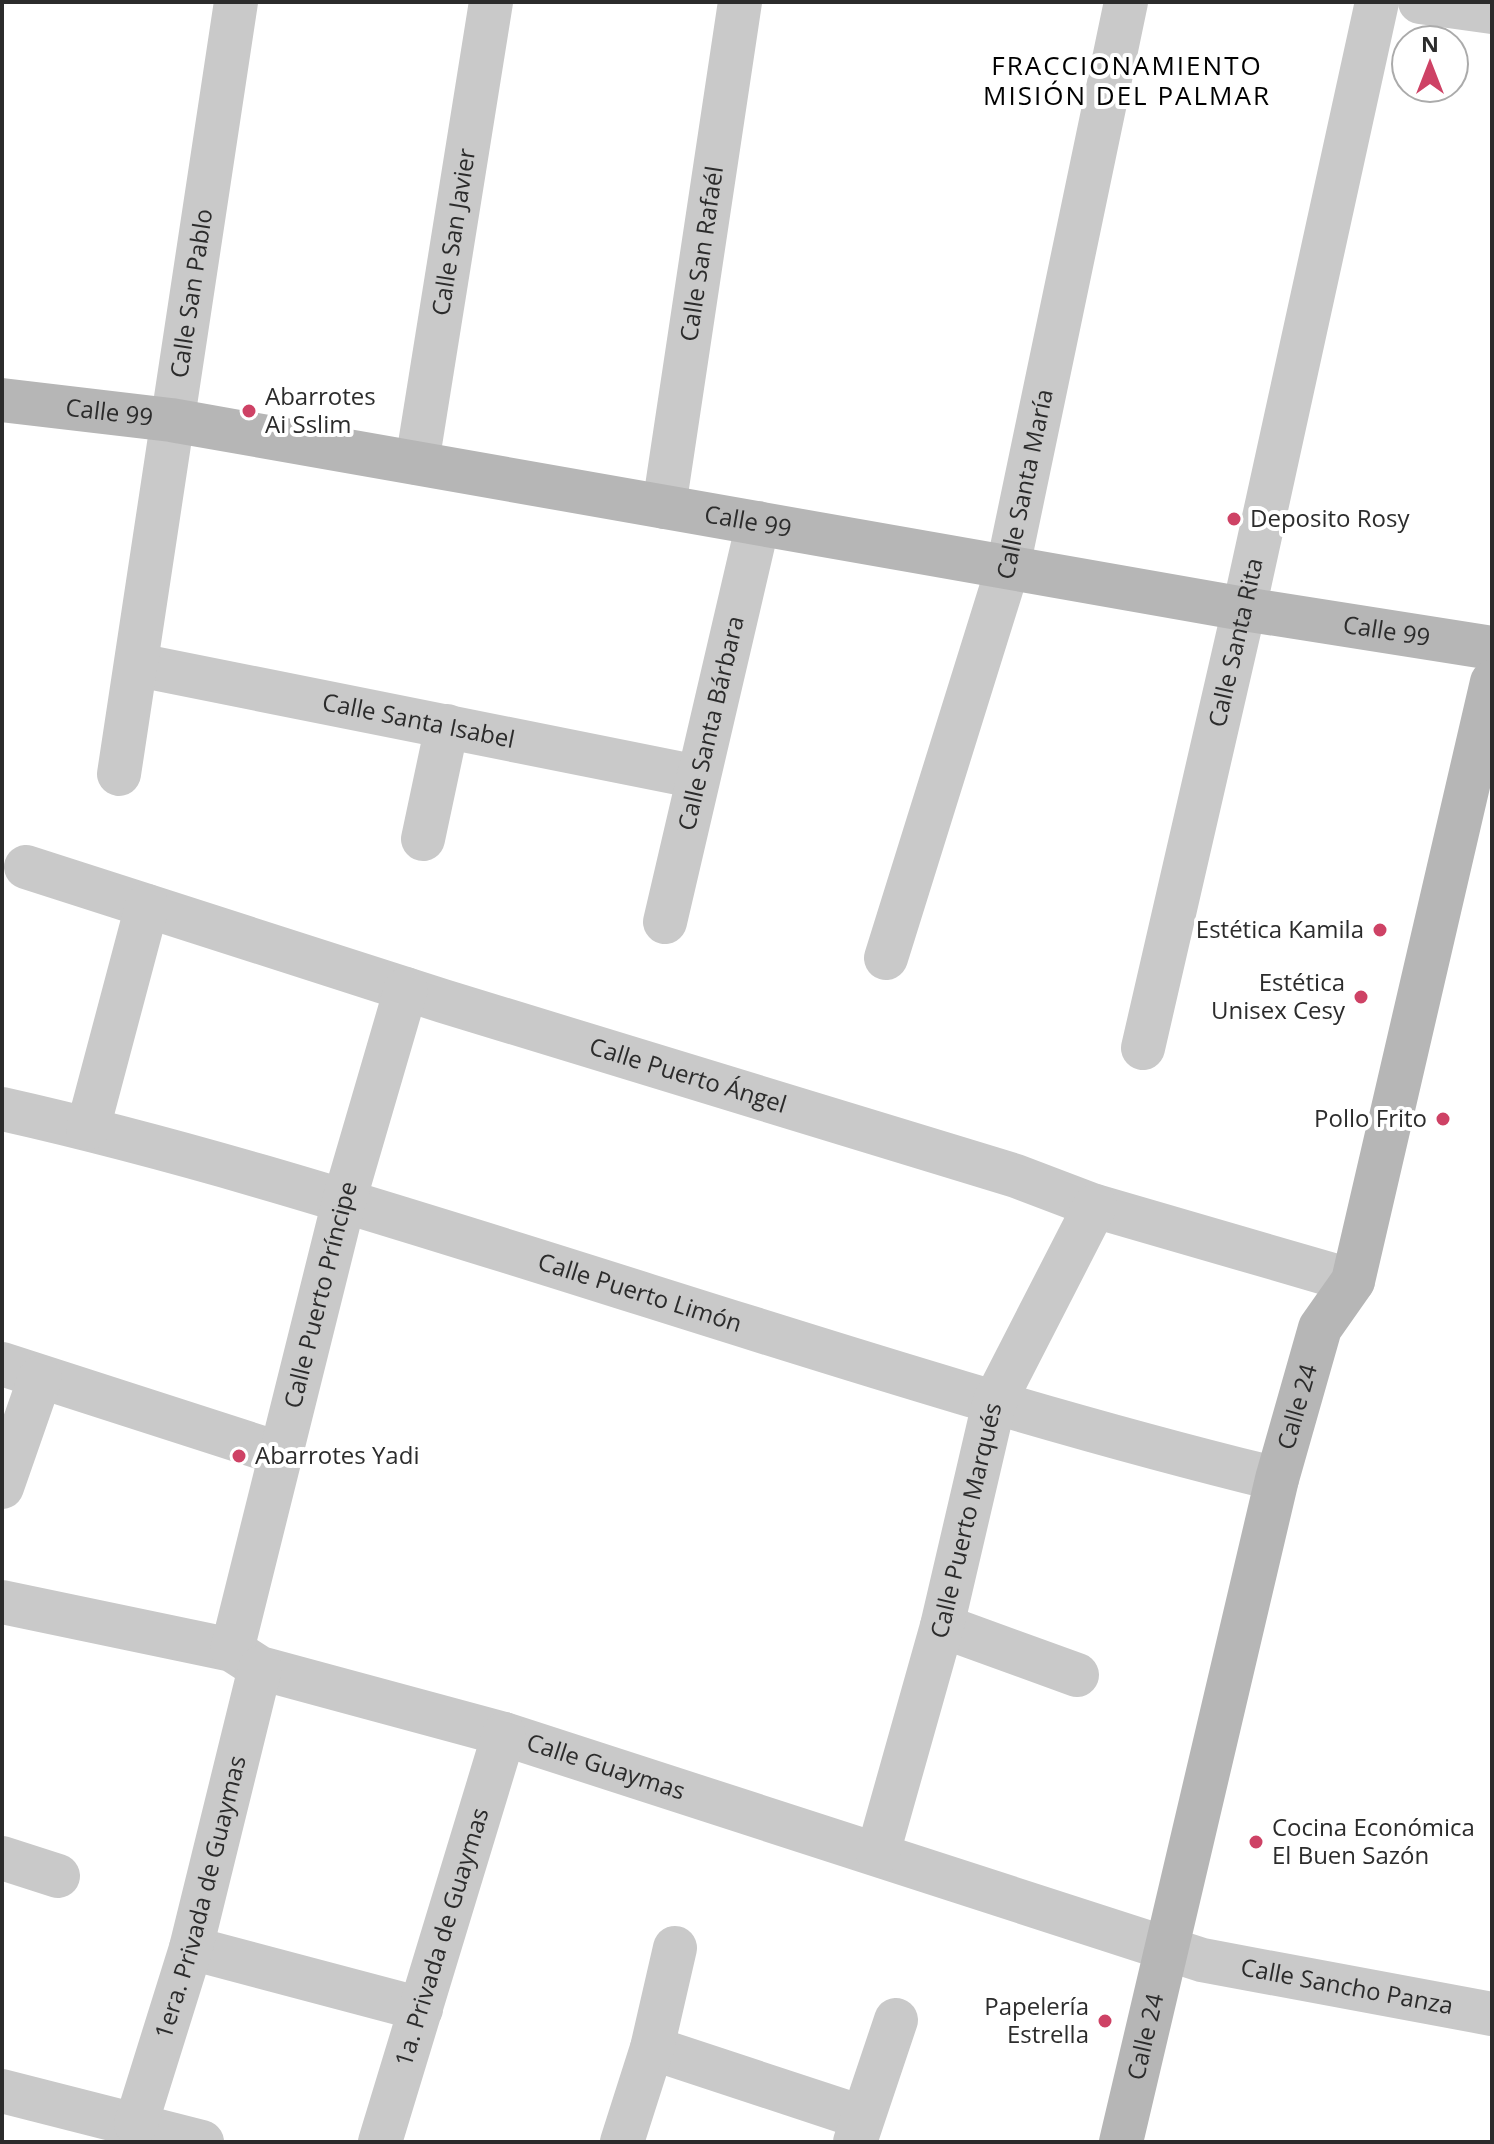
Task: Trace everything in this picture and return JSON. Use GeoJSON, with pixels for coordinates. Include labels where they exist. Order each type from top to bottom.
{"type":"FeatureCollection","features":[{"type":"Feature","properties":{"kind":"street","name":"Calle San Pablo"},"geometry":{"type":"LineString","coordinates":[[119,774],[138,665],[171,420],[236,2]]}},
{"type":"Feature","properties":{"kind":"street","name":"Calle San Javier"},"geometry":{"type":"LineString","coordinates":[[417,463],[491,2]]}},
{"type":"Feature","properties":{"kind":"street","name":"Calle San Rafaél"},"geometry":{"type":"LineString","coordinates":[[664,507],[740,2]]}},
{"type":"Feature","properties":{"kind":"street","name":"Calle Santa María"},"geometry":{"type":"LineString","coordinates":[[886,958],[1008,567],[1126,2]]}},
{"type":"Feature","properties":{"kind":"street","name":"Calle Santa Rita"},"geometry":{"type":"LineString","coordinates":[[1143,1048],[1244,609],[1377,2]]}},
{"type":"Feature","properties":{"kind":"street"},"geometry":{"type":"LineString","coordinates":[[1420,2],[1492,12]]}},
{"type":"Feature","properties":{"kind":"street","name":"Calle 99"},"geometry":{"type":"LineString","coordinates":[[2,400],[171,420],[1244,609],[1492,648]]}},
{"type":"Feature","properties":{"kind":"street","name":"Calle Santa Bárbara"},"geometry":{"type":"LineString","coordinates":[[665,922],[758,523]]}},
{"type":"Feature","properties":{"kind":"street","name":"Calle Santa Isabel"},"geometry":{"type":"LineString","coordinates":[[138,665],[698,777]]}},
{"type":"Feature","properties":{"kind":"street","name":"Calle 24"},"geometry":{"type":"LineString","coordinates":[[1121,2142],[1183,1953],[1277,1479],[1320,1328],[1353,1281],[1492,682]]}},
{"type":"Feature","properties":{"kind":"street"},"geometry":{"type":"LineString","coordinates":[[423,839],[447,726]]}},
{"type":"Feature","properties":{"kind":"street","name":"Calle Puerto Ángel"},"geometry":{"type":"LineString","coordinates":[[26,867],[406,989],[1000,1172],[1095,1206],[1353,1281]]}},
{"type":"Feature","properties":{"kind":"street"},"geometry":{"type":"LineString","coordinates":[[88,1128],[147,906]]}},
{"type":"Feature","properties":{"kind":"street","name":"Calle Puerto Príncipe"},"geometry":{"type":"LineString","coordinates":[[246,1659],[281,1454],[344,1201],[406,989]]}},
{"type":"Feature","properties":{"kind":"street","name":"Calle Puerto Limón"},"geometry":{"type":"LineString","coordinates":[[2,1109],[88,1128],[344,1201],[994,1403],[1122,1441],[1277,1479]]}},
{"type":"Feature","properties":{"kind":"street","name":"Calle Puerto Marqués"},"geometry":{"type":"LineString","coordinates":[[878,1853],[942,1626],[994,1403],[1095,1206]]}},
{"type":"Feature","properties":{"kind":"street"},"geometry":{"type":"LineString","coordinates":[[2,1487],[21,1371],[281,1454]]}},
{"type":"Feature","properties":{"kind":"street","name":"Calle Guaymas"},"geometry":{"type":"LineString","coordinates":[[2,1602],[246,1659],[504,1734],[1183,1953]]}},
{"type":"Feature","properties":{"kind":"street"},"geometry":{"type":"LineString","coordinates":[[942,1626],[1077,1675]]}},
{"type":"Feature","properties":{"kind":"street","name":"1era. Privada de Guaymas"},"geometry":{"type":"LineString","coordinates":[[136,2124],[191,1948],[246,1659]]}},
{"type":"Feature","properties":{"kind":"street","name":"1a. Privada de Guaymas"},"geometry":{"type":"LineString","coordinates":[[380,2142],[504,1734]]}},
{"type":"Feature","properties":{"kind":"street"},"geometry":{"type":"LineString","coordinates":[[2,1858],[58,1876]]}},
{"type":"Feature","properties":{"kind":"street"},"geometry":{"type":"LineString","coordinates":[[191,1948],[421,2009]]}},
{"type":"Feature","properties":{"kind":"street"},"geometry":{"type":"LineString","coordinates":[[622,2142],[652,2048],[675,1948]]}},
{"type":"Feature","properties":{"kind":"street","name":"Calle Sancho Panza"},"geometry":{"type":"LineString","coordinates":[[1183,1953],[1492,2014]]}},
{"type":"Feature","properties":{"kind":"street"},"geometry":{"type":"LineString","coordinates":[[652,2048],[858,2130],[896,2020]]}},
{"type":"Feature","properties":{"kind":"street"},"geometry":{"type":"LineString","coordinates":[[2,2091],[202,2142]]}},
{"type":"Feature","properties":{"kind":"place","name":"Abarrotes Ai Sslim"},"geometry":{"type":"Point","coordinates":[249,411]}},
{"type":"Feature","properties":{"kind":"place","name":"Deposito Rosy"},"geometry":{"type":"Point","coordinates":[1234,519]}},
{"type":"Feature","properties":{"kind":"place","name":"Estética Kamila"},"geometry":{"type":"Point","coordinates":[1380,930]}},
{"type":"Feature","properties":{"kind":"place","name":"Estética Unisex Cesy"},"geometry":{"type":"Point","coordinates":[1361,997]}},
{"type":"Feature","properties":{"kind":"place","name":"Pollo Frito"},"geometry":{"type":"Point","coordinates":[1443,1119]}},
{"type":"Feature","properties":{"kind":"place","name":"Abarrotes Yadi"},"geometry":{"type":"Point","coordinates":[239,1456]}},
{"type":"Feature","properties":{"kind":"place","name":"Cocina Económica El Buen Sazón"},"geometry":{"type":"Point","coordinates":[1256,1842]}},
{"type":"Feature","properties":{"kind":"place","name":"Papelería Estrella"},"geometry":{"type":"Point","coordinates":[1105,2021]}},
{"type":"Feature","properties":{"kind":"district","name":"FRACCIONAMIENTO MISIÓN DEL PALMAR"},"geometry":{"type":"Point","coordinates":[1127,81]}}]}
